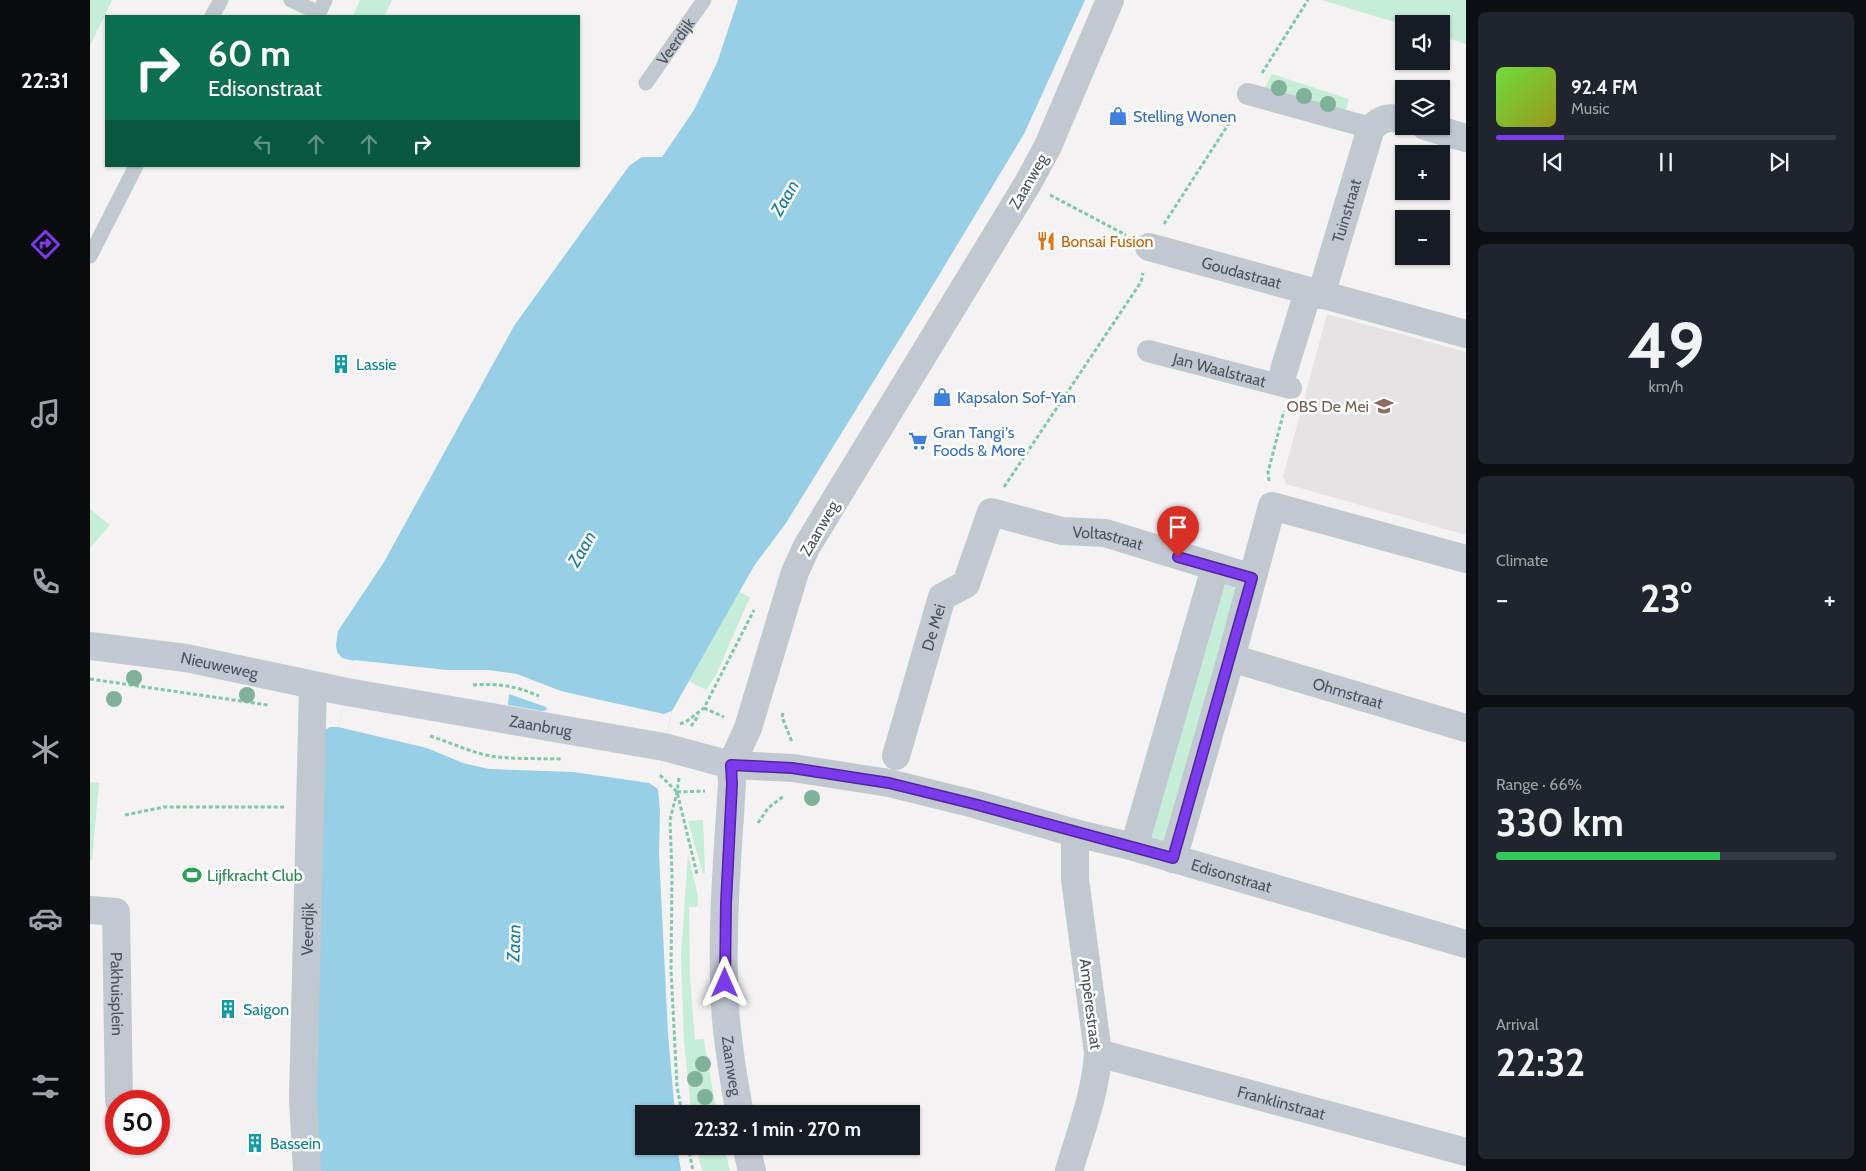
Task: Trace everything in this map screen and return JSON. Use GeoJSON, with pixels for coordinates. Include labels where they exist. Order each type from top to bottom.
{"type":"FeatureCollection","features":[{"type":"Feature","properties":{"kind":"main road","name":"Nieuweweg"},"geometry":{"type":"LineString","coordinates":[[90,646],[186,658],[312,697],[347,692]]}},
{"type":"Feature","properties":{"kind":"main road","name":"Zaanbrug"},"geometry":{"type":"LineString","coordinates":[[347,692],[663,747],[731,765]]}},
{"type":"Feature","properties":{"kind":"main road","name":"Zaanweg"},"geometry":{"type":"LineString","coordinates":[[731,765],[725,998],[730,1060],[738,1105]]}},
{"type":"Feature","properties":{"kind":"main road"},"geometry":{"type":"LineString","coordinates":[[748,1155],[752,1171]]}},
{"type":"Feature","properties":{"kind":"street","name":"Zaanweg"},"geometry":{"type":"LineString","coordinates":[[731,765],[748,728],[795,572],[807,546],[1028,183],[1048,146],[1110,0]]}},
{"type":"Feature","properties":{"kind":"street"},"geometry":{"type":"LineString","coordinates":[[1248,94],[1371,128],[1381,119],[1395,118]]}},
{"type":"Feature","properties":{"kind":"street","name":"Tuinstraat"},"geometry":{"type":"LineString","coordinates":[[1314,293],[1371,128]]}},
{"type":"Feature","properties":{"kind":"street"},"geometry":{"type":"LineString","coordinates":[[1450,133],[1466,138]]}},
{"type":"Feature","properties":{"kind":"street","name":"Goudastraat"},"geometry":{"type":"LineString","coordinates":[[1149,247],[1466,334]]}},
{"type":"Feature","properties":{"kind":"street","name":"Jan Waalstraat"},"geometry":{"type":"LineString","coordinates":[[1148,351],[1287,379],[1314,293]]}},
{"type":"Feature","properties":{"kind":"street"},"geometry":{"type":"LineString","coordinates":[[1173,858],[1231,658],[1272,506],[1466,559]]}},
{"type":"Feature","properties":{"kind":"street","name":"Voltastraat"},"geometry":{"type":"LineString","coordinates":[[991,512],[1062,531],[1105,533],[1252,578]]}},
{"type":"Feature","properties":{"kind":"street","name":"De Mei"},"geometry":{"type":"LineString","coordinates":[[896,756],[942,597],[966,584],[991,512]]}},
{"type":"Feature","properties":{"kind":"street"},"geometry":{"type":"LineString","coordinates":[[1134,847],[1215,568]]}},
{"type":"Feature","properties":{"kind":"street","name":"Ohmstraat"},"geometry":{"type":"LineString","coordinates":[[1231,658],[1466,728]]}},
{"type":"Feature","properties":{"kind":"street","name":"Veerdijk"},"geometry":{"type":"LineString","coordinates":[[307,1171],[302,1099],[312,697]]}},
{"type":"Feature","properties":{"kind":"street","name":"Edisonstraat"},"geometry":{"type":"LineString","coordinates":[[731,765],[792,768],[889,783],[1134,847],[1466,944]]}},
{"type":"Feature","properties":{"kind":"street","name":"Ampèrestraat"},"geometry":{"type":"LineString","coordinates":[[1069,1171],[1094,1088],[1098,1053],[1075,878],[1075,833]]}},
{"type":"Feature","properties":{"kind":"street","name":"Pakhuisplein"},"geometry":{"type":"LineString","coordinates":[[90,910],[116,912],[118,1090]]}},
{"type":"Feature","properties":{"kind":"street","name":"Franklinstraat"},"geometry":{"type":"LineString","coordinates":[[1098,1053],[1466,1152]]}},
{"type":"Feature","properties":{"kind":"lane"},"geometry":{"type":"LineString","coordinates":[[213,15],[221,0]]}},
{"type":"Feature","properties":{"kind":"lane"},"geometry":{"type":"LineString","coordinates":[[291,0],[319,13],[325,0]]}},
{"type":"Feature","properties":{"kind":"lane","name":"Veerdijk"},"geometry":{"type":"LineString","coordinates":[[646,83],[704,0]]}},
{"type":"Feature","properties":{"kind":"lane"},"geometry":{"type":"LineString","coordinates":[[90,256],[135,167]]}},
{"type":"Feature","properties":{"kind":"path"},"geometry":{"type":"LineString","coordinates":[[1028,183],[1149,247]]}},
{"type":"Feature","properties":{"kind":"path"},"geometry":{"type":"LineString","coordinates":[[1272,506],[1268,472],[1287,379]]}},
{"type":"Feature","properties":{"kind":"path","name":"Nieuweweg"},"geometry":{"type":"LineString","coordinates":[[90,679],[273,706],[312,697]]}},
{"type":"Feature","properties":{"kind":"path"},"geometry":{"type":"LineString","coordinates":[[680,1105],[677,1086],[672,970],[670,820],[677,792],[660,774],[663,747],[687,721],[704,708]]}},
{"type":"Feature","properties":{"kind":"path"},"geometry":{"type":"LineString","coordinates":[[423,733],[487,755],[507,758],[571,759]]}},
{"type":"Feature","properties":{"kind":"path"},"geometry":{"type":"LineString","coordinates":[[768,808],[789,794]]}},
{"type":"Feature","properties":{"kind":"path"},"geometry":{"type":"LineString","coordinates":[[125,815],[164,807],[309,807]]}},
{"type":"Feature","properties":{"kind":"path"},"geometry":{"type":"LineString","coordinates":[[690,1155],[693,1171]]}},
{"type":"Feature","properties":{"kind":"shaded area","name":"OBS De Mei"},"geometry":{"type":"Polygon","coordinates":[[[1327,314],[1466,352],[1466,535],[1286,484],[1283,477],[1327,314]]]}},
{"type":"Feature","properties":{"kind":"green space"},"geometry":{"type":"Polygon","coordinates":[[[90,0],[112,0],[90,46],[90,0]]]}},
{"type":"Feature","properties":{"kind":"green space"},"geometry":{"type":"Polygon","coordinates":[[[360,0],[392,0],[385,15],[353,15],[360,0]]]}},
{"type":"Feature","properties":{"kind":"green space"},"geometry":{"type":"Polygon","coordinates":[[[1322,0],[1466,0],[1466,44],[1450,39],[1450,15],[1395,15],[1395,22],[1322,0]]]}},
{"type":"Feature","properties":{"kind":"green space"},"geometry":{"type":"Polygon","coordinates":[[[1272,74],[1349,99],[1343,119],[1261,95],[1272,74]]]}},
{"type":"Feature","properties":{"kind":"green space"},"geometry":{"type":"Polygon","coordinates":[[[90,509],[110,525],[90,548],[90,509]]]}},
{"type":"Feature","properties":{"kind":"green space"},"geometry":{"type":"Polygon","coordinates":[[[1224,585],[1234,587],[1238,599],[1170,847],[1144,837],[1224,585]]]}},
{"type":"Feature","properties":{"kind":"green space"},"geometry":{"type":"Polygon","coordinates":[[[739,592],[750,597],[716,675],[706,690],[689,681],[739,592]]]}},
{"type":"Feature","properties":{"kind":"green space"},"geometry":{"type":"Polygon","coordinates":[[[90,782],[99,783],[92,860],[90,860],[90,782]]]}},
{"type":"Feature","properties":{"kind":"green space"},"geometry":{"type":"Polygon","coordinates":[[[703,820],[705,873],[703,874],[688,821],[703,820]]]}},
{"type":"Feature","properties":{"kind":"green space"},"geometry":{"type":"Polygon","coordinates":[[[688,854],[698,896],[698,905],[696,907],[689,907],[690,977],[695,1040],[703,1039],[704,1041],[715,1105],[690,1105],[684,1042],[681,955],[688,854]]]}},
{"type":"Feature","properties":{"kind":"green space"},"geometry":{"type":"Polygon","coordinates":[[[698,1155],[726,1155],[730,1171],[702,1171],[698,1155]]]}},
{"type":"Feature","properties":{"kind":"water","name":"Zaan"},"geometry":{"type":"Polygon","coordinates":[[[738,0],[1085,0],[1024,134],[786,523],[754,566],[672,711],[664,747],[658,789],[660,812],[659,853],[668,1034],[674,1105],[635,1105],[635,1155],[678,1155],[681,1171],[317,1171],[312,1039],[325,730],[330,727],[338,727],[354,661],[342,658],[337,652],[338,631],[384,562],[514,326],[629,166],[642,157],[662,157],[694,110],[717,63],[738,0]]]}},
{"type":"Feature","properties":{"kind":"pier"},"geometry":{"type":"Polygon","coordinates":[[[354,660],[447,670],[489,670],[517,674],[561,691],[664,714],[672,711],[664,747],[658,789],[649,783],[573,772],[489,769],[463,763],[427,748],[338,727],[354,660]],[[509,694],[508,705],[542,711],[547,710],[546,707],[509,694]]]}},
{"type":"Feature","properties":{"kind":"place","name":"Stelling Wonen"},"geometry":{"type":"Point","coordinates":[1118,116]}},
{"type":"Feature","properties":{"kind":"place","name":"Bonsai Fusion"},"geometry":{"type":"Point","coordinates":[1046,241]}},
{"type":"Feature","properties":{"kind":"place","name":"Lassie"},"geometry":{"type":"Point","coordinates":[341,364]}},
{"type":"Feature","properties":{"kind":"place","name":"Kapsalon Sof-Yan"},"geometry":{"type":"Point","coordinates":[942,397]}},
{"type":"Feature","properties":{"kind":"place","name":"OBS De Mei"},"geometry":{"type":"Point","coordinates":[1384,406]}},
{"type":"Feature","properties":{"kind":"place","name":"Gran Tangi's Foods & More"},"geometry":{"type":"Point","coordinates":[918,441]}},
{"type":"Feature","properties":{"kind":"place","name":"Lijfkracht Club"},"geometry":{"type":"Point","coordinates":[192,875]}},
{"type":"Feature","properties":{"kind":"place","name":"Saigon"},"geometry":{"type":"Point","coordinates":[228,1009]}},
{"type":"Feature","properties":{"kind":"place","name":"Bassein"},"geometry":{"type":"Point","coordinates":[255,1143]}},
{"type":"Feature","properties":{"kind":"route"},"geometry":{"type":"LineString","coordinates":[[725,983],[726,903],[732,784],[731,765],[792,768],[889,783],[1173,858],[1231,658],[1252,578],[1178,557]]}}]}
